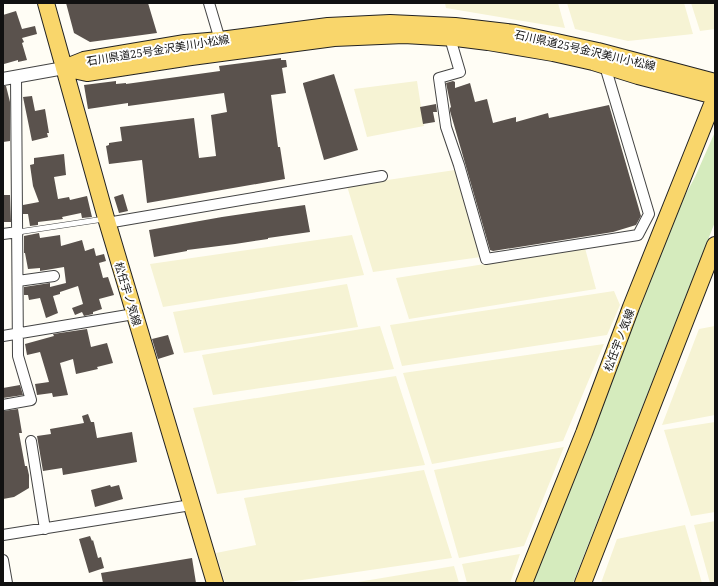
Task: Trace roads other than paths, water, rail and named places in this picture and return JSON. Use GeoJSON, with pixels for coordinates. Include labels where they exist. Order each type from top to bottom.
{"type":"FeatureCollection","features":[{"type":"Feature","properties":{"kind":"main road","name":"松任宇ノ気線"},"geometry":{"type":"LineString","coordinates":[[46,3],[134,314],[215,583]]}},
{"type":"Feature","properties":{"kind":"main road","name":"石川県道25号金沢美川小松線"},"geometry":{"type":"LineString","coordinates":[[64,68],[84,60],[185,43],[328,26],[390,23],[455,26],[515,33],[573,45],[715,82]]}},
{"type":"Feature","properties":{"kind":"main road","name":"石川県道25号金沢美川小松線"},"geometry":{"type":"LineString","coordinates":[[64,68],[86,73],[190,57],[334,38],[404,35],[488,42],[553,53],[715,97]]}},
{"type":"Feature","properties":{"kind":"main road","name":"松任宇ノ気線"},"geometry":{"type":"LineString","coordinates":[[524,583],[584,432],[631,307],[715,97]]}},
{"type":"Feature","properties":{"kind":"main road"},"geometry":{"type":"LineString","coordinates":[[583,583],[715,245]]}},
{"type":"Feature","properties":{"kind":"street"},"geometry":{"type":"LineString","coordinates":[[209,3],[220,40]]}},
{"type":"Feature","properties":{"kind":"street"},"geometry":{"type":"LineString","coordinates":[[450,38],[460,72],[439,78],[446,127],[459,165],[486,259],[638,235],[649,214],[605,66]]}},
{"type":"Feature","properties":{"kind":"street"},"geometry":{"type":"LineString","coordinates":[[3,79],[64,68]]}},
{"type":"Feature","properties":{"kind":"street"},"geometry":{"type":"LineString","coordinates":[[3,405],[31,400],[18,356],[16,76]]}},
{"type":"Feature","properties":{"kind":"street"},"geometry":{"type":"LineString","coordinates":[[107,221],[382,176]]}},
{"type":"Feature","properties":{"kind":"street"},"geometry":{"type":"LineString","coordinates":[[3,234],[18,232]]}},
{"type":"Feature","properties":{"kind":"street"},"geometry":{"type":"LineString","coordinates":[[18,281],[54,276]]}},
{"type":"Feature","properties":{"kind":"street"},"geometry":{"type":"LineString","coordinates":[[3,336],[134,314]]}},
{"type":"Feature","properties":{"kind":"street"},"geometry":{"type":"LineString","coordinates":[[31,441],[45,529]]}},
{"type":"Feature","properties":{"kind":"street"},"geometry":{"type":"LineString","coordinates":[[3,535],[191,505]]}},
{"type":"Feature","properties":{"kind":"street"},"geometry":{"type":"LineString","coordinates":[[3,560],[6,583]]}},
{"type":"Feature","properties":{"kind":"lane"},"geometry":{"type":"LineString","coordinates":[[18,232],[107,221]]}}]}
